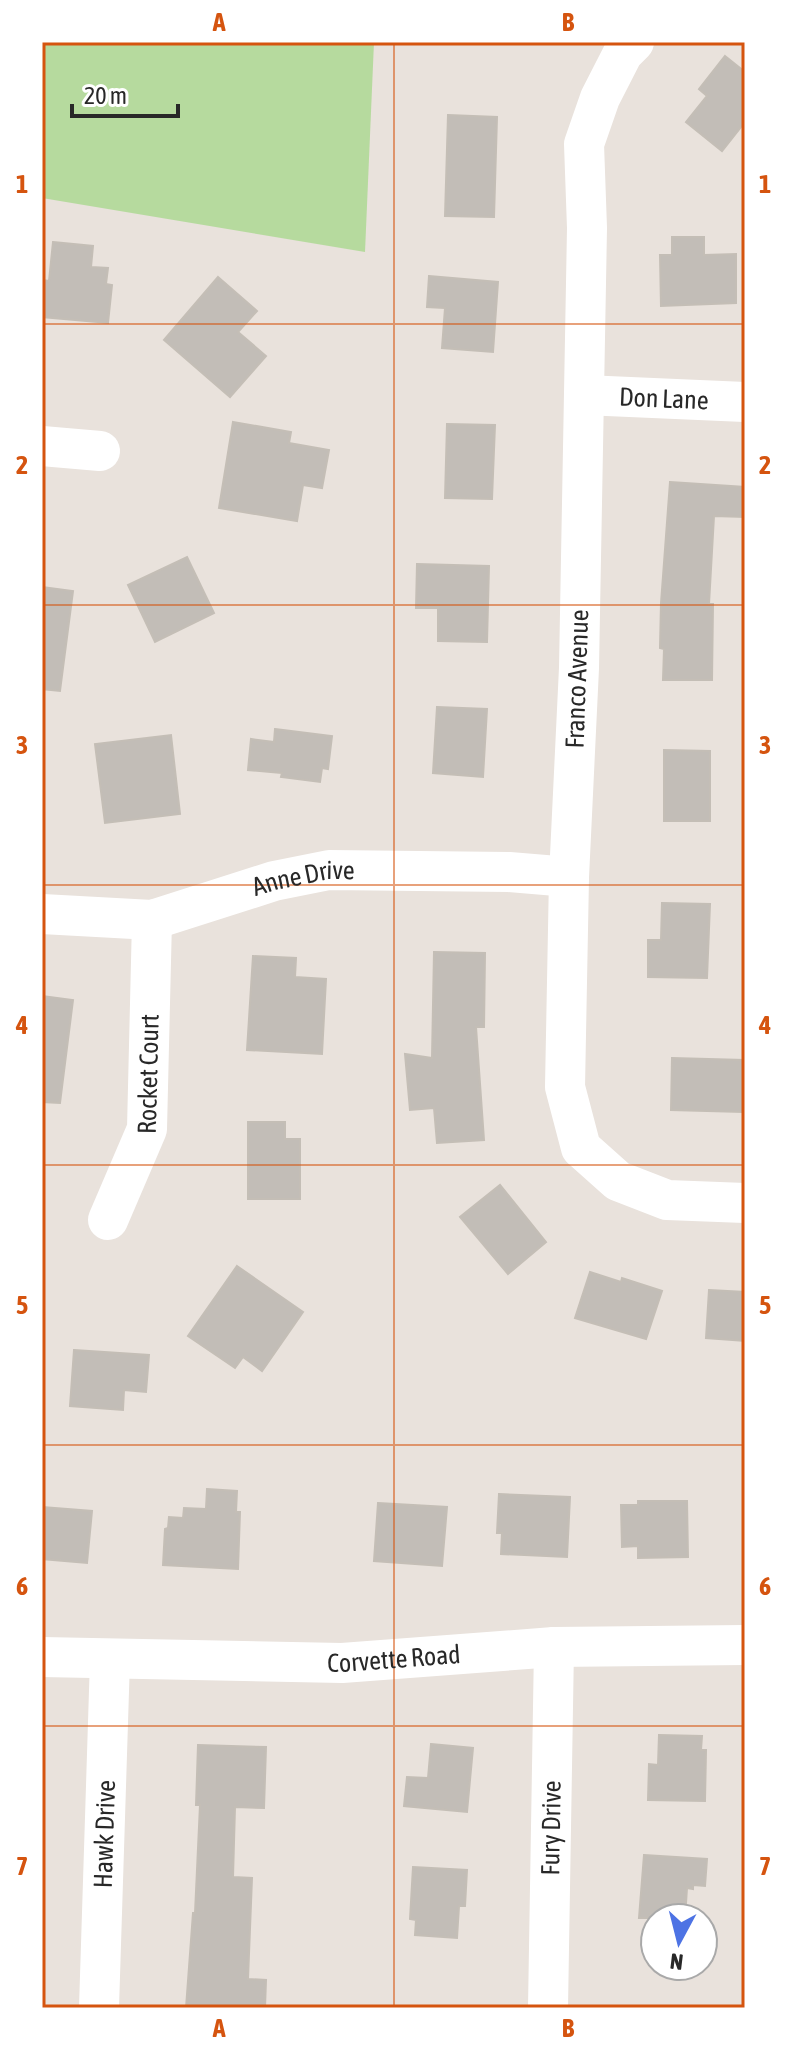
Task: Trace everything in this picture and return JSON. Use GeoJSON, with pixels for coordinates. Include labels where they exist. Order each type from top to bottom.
{"type":"FeatureCollection","features":[{"type":"Feature","properties":{"kind":"street","name":"Franco Avenue"},"geometry":{"type":"LineString","coordinates":[[634,42],[623,53],[600,98],[584,144],[587,228],[579,668],[569,877],[565,1087],[581,1148],[618,1181],[667,1200],[745,1203]]}},
{"type":"Feature","properties":{"kind":"street","name":"Don Lane"},"geometry":{"type":"LineString","coordinates":[[584,395],[745,402]]}},
{"type":"Feature","properties":{"kind":"street"},"geometry":{"type":"LineString","coordinates":[[42,446],[100,451]]}},
{"type":"Feature","properties":{"kind":"street","name":"Anne Drive"},"geometry":{"type":"LineString","coordinates":[[42,914],[152,920],[274,881],[329,870],[509,872],[569,877]]}},
{"type":"Feature","properties":{"kind":"street","name":"Rocket Court"},"geometry":{"type":"LineString","coordinates":[[108,1220],[147,1129],[152,920]]}},
{"type":"Feature","properties":{"kind":"street","name":"Corvette Road"},"geometry":{"type":"LineString","coordinates":[[42,1657],[342,1663],[554,1647],[745,1645]]}},
{"type":"Feature","properties":{"kind":"street","name":"Fury Drive"},"geometry":{"type":"LineString","coordinates":[[548,2008],[554,1647]]}},
{"type":"Feature","properties":{"kind":"street","name":"Hawk Drive"},"geometry":{"type":"LineString","coordinates":[[99,2008],[110,1659]]}},
{"type":"Feature","properties":{"kind":"green space"},"geometry":{"type":"Polygon","coordinates":[[[42,42],[374,42],[365,252],[42,198],[42,42]]]}},
{"type":"Feature","properties":{"kind":"building"},"geometry":{"type":"Polygon","coordinates":[[[725,56],[745,72],[745,122],[722,151],[686,122],[707,96],[699,89],[725,56]]]}},
{"type":"Feature","properties":{"kind":"building"},"geometry":{"type":"Polygon","coordinates":[[[448,115],[497,117],[494,217],[445,216],[448,115]]]}},
{"type":"Feature","properties":{"kind":"building"},"geometry":{"type":"Polygon","coordinates":[[[672,237],[704,237],[704,255],[736,254],[736,303],[661,306],[660,255],[672,255],[672,237]]]}},
{"type":"Feature","properties":{"kind":"building"},"geometry":{"type":"Polygon","coordinates":[[[53,242],[93,246],[91,267],[108,268],[106,284],[112,285],[108,323],[42,317],[42,280],[49,281],[53,242]]]}},
{"type":"Feature","properties":{"kind":"building"},"geometry":{"type":"Polygon","coordinates":[[[429,276],[498,282],[493,352],[442,348],[445,308],[427,307],[429,276]]]}},
{"type":"Feature","properties":{"kind":"building"},"geometry":{"type":"Polygon","coordinates":[[[218,277],[257,311],[238,332],[266,356],[230,397],[164,340],[218,277]]]}},
{"type":"Feature","properties":{"kind":"building"},"geometry":{"type":"Polygon","coordinates":[[[233,422],[291,432],[289,443],[329,450],[322,488],[303,485],[297,521],[219,508],[233,422]]]}},
{"type":"Feature","properties":{"kind":"building"},"geometry":{"type":"Polygon","coordinates":[[[447,424],[495,425],[492,499],[445,498],[447,424]]]}},
{"type":"Feature","properties":{"kind":"building"},"geometry":{"type":"Polygon","coordinates":[[[670,482],[745,487],[745,517],[714,516],[709,604],[713,604],[712,680],[663,680],[661,603],[670,482]]]}},
{"type":"Feature","properties":{"kind":"building"},"geometry":{"type":"Polygon","coordinates":[[[187,557],[214,613],[155,642],[128,585],[187,557]]]}},
{"type":"Feature","properties":{"kind":"building"},"geometry":{"type":"Polygon","coordinates":[[[417,564],[489,566],[487,642],[438,641],[438,608],[416,608],[417,564]]]}},
{"type":"Feature","properties":{"kind":"building"},"geometry":{"type":"Polygon","coordinates":[[[42,587],[73,591],[60,691],[42,689],[42,587]]]}},
{"type":"Feature","properties":{"kind":"building"},"geometry":{"type":"Polygon","coordinates":[[[437,707],[487,709],[483,777],[433,773],[437,707]]]}},
{"type":"Feature","properties":{"kind":"building"},"geometry":{"type":"Polygon","coordinates":[[[275,729],[332,736],[328,769],[322,768],[320,782],[281,777],[282,773],[248,770],[251,739],[274,742],[275,729]]]}},
{"type":"Feature","properties":{"kind":"building"},"geometry":{"type":"Polygon","coordinates":[[[171,735],[180,814],[105,823],[95,744],[171,735]]]}},
{"type":"Feature","properties":{"kind":"building"},"geometry":{"type":"Polygon","coordinates":[[[664,750],[710,751],[710,821],[664,821],[664,750]]]}},
{"type":"Feature","properties":{"kind":"building"},"geometry":{"type":"Polygon","coordinates":[[[662,903],[710,904],[707,978],[648,977],[648,940],[661,940],[662,903]]]}},
{"type":"Feature","properties":{"kind":"building"},"geometry":{"type":"Polygon","coordinates":[[[434,952],[485,953],[484,1027],[476,1027],[484,1140],[437,1143],[434,1108],[410,1110],[405,1054],[432,1058],[434,952]]]}},
{"type":"Feature","properties":{"kind":"building"},"geometry":{"type":"Polygon","coordinates":[[[253,956],[296,958],[295,977],[326,979],[322,1054],[247,1050],[253,956]]]}},
{"type":"Feature","properties":{"kind":"building"},"geometry":{"type":"Polygon","coordinates":[[[42,996],[73,1000],[60,1103],[42,1102],[42,996]]]}},
{"type":"Feature","properties":{"kind":"building"},"geometry":{"type":"Polygon","coordinates":[[[672,1058],[744,1060],[743,1112],[671,1110],[672,1058]]]}},
{"type":"Feature","properties":{"kind":"building"},"geometry":{"type":"Polygon","coordinates":[[[248,1122],[285,1122],[285,1139],[300,1139],[300,1199],[248,1199],[248,1122]]]}},
{"type":"Feature","properties":{"kind":"building"},"geometry":{"type":"Polygon","coordinates":[[[500,1185],[546,1242],[508,1274],[460,1217],[500,1185]]]}},
{"type":"Feature","properties":{"kind":"building"},"geometry":{"type":"Polygon","coordinates":[[[237,1266],[303,1312],[262,1371],[243,1357],[235,1368],[188,1336],[237,1266]]]}},
{"type":"Feature","properties":{"kind":"building"},"geometry":{"type":"Polygon","coordinates":[[[590,1272],[662,1291],[646,1339],[575,1318],[590,1272]]]}},
{"type":"Feature","properties":{"kind":"building"},"geometry":{"type":"Polygon","coordinates":[[[709,1290],[745,1292],[745,1341],[706,1338],[709,1290]]]}},
{"type":"Feature","properties":{"kind":"building"},"geometry":{"type":"Polygon","coordinates":[[[74,1350],[149,1355],[146,1392],[124,1390],[123,1410],[70,1406],[74,1350]]]}},
{"type":"Feature","properties":{"kind":"building"},"geometry":{"type":"Polygon","coordinates":[[[207,1489],[237,1491],[236,1512],[240,1512],[238,1569],[163,1565],[165,1529],[168,1528],[169,1517],[183,1518],[184,1508],[206,1509],[207,1489]]]}},
{"type":"Feature","properties":{"kind":"building"},"geometry":{"type":"Polygon","coordinates":[[[499,1494],[570,1497],[567,1557],[501,1554],[502,1533],[497,1533],[499,1494]]]}},
{"type":"Feature","properties":{"kind":"building"},"geometry":{"type":"Polygon","coordinates":[[[638,1501],[687,1501],[688,1557],[638,1558],[638,1546],[622,1547],[621,1505],[638,1505],[638,1501]]]}},
{"type":"Feature","properties":{"kind":"building"},"geometry":{"type":"Polygon","coordinates":[[[378,1503],[447,1507],[442,1566],[374,1561],[378,1503]]]}},
{"type":"Feature","properties":{"kind":"building"},"geometry":{"type":"Polygon","coordinates":[[[42,1507],[92,1511],[87,1563],[42,1559],[42,1507]]]}},
{"type":"Feature","properties":{"kind":"building"},"geometry":{"type":"Polygon","coordinates":[[[659,1735],[702,1736],[701,1750],[706,1750],[705,1801],[648,1800],[649,1764],[658,1765],[659,1735]]]}},
{"type":"Feature","properties":{"kind":"building"},"geometry":{"type":"Polygon","coordinates":[[[431,1744],[473,1748],[467,1812],[404,1806],[407,1777],[428,1778],[431,1744]]]}},
{"type":"Feature","properties":{"kind":"building"},"geometry":{"type":"Polygon","coordinates":[[[198,1745],[266,1747],[264,1808],[235,1807],[233,1877],[252,1878],[248,1979],[266,1980],[265,2008],[186,2008],[195,1913],[200,1805],[196,1805],[198,1745]]]}},
{"type":"Feature","properties":{"kind":"building"},"geometry":{"type":"Polygon","coordinates":[[[644,1855],[707,1859],[705,1886],[687,1888],[686,1902],[640,1902],[644,1855]]]}},
{"type":"Feature","properties":{"kind":"building"},"geometry":{"type":"Polygon","coordinates":[[[413,1867],[467,1870],[465,1906],[459,1906],[457,1938],[415,1935],[416,1920],[410,1919],[413,1867]]]}}]}
